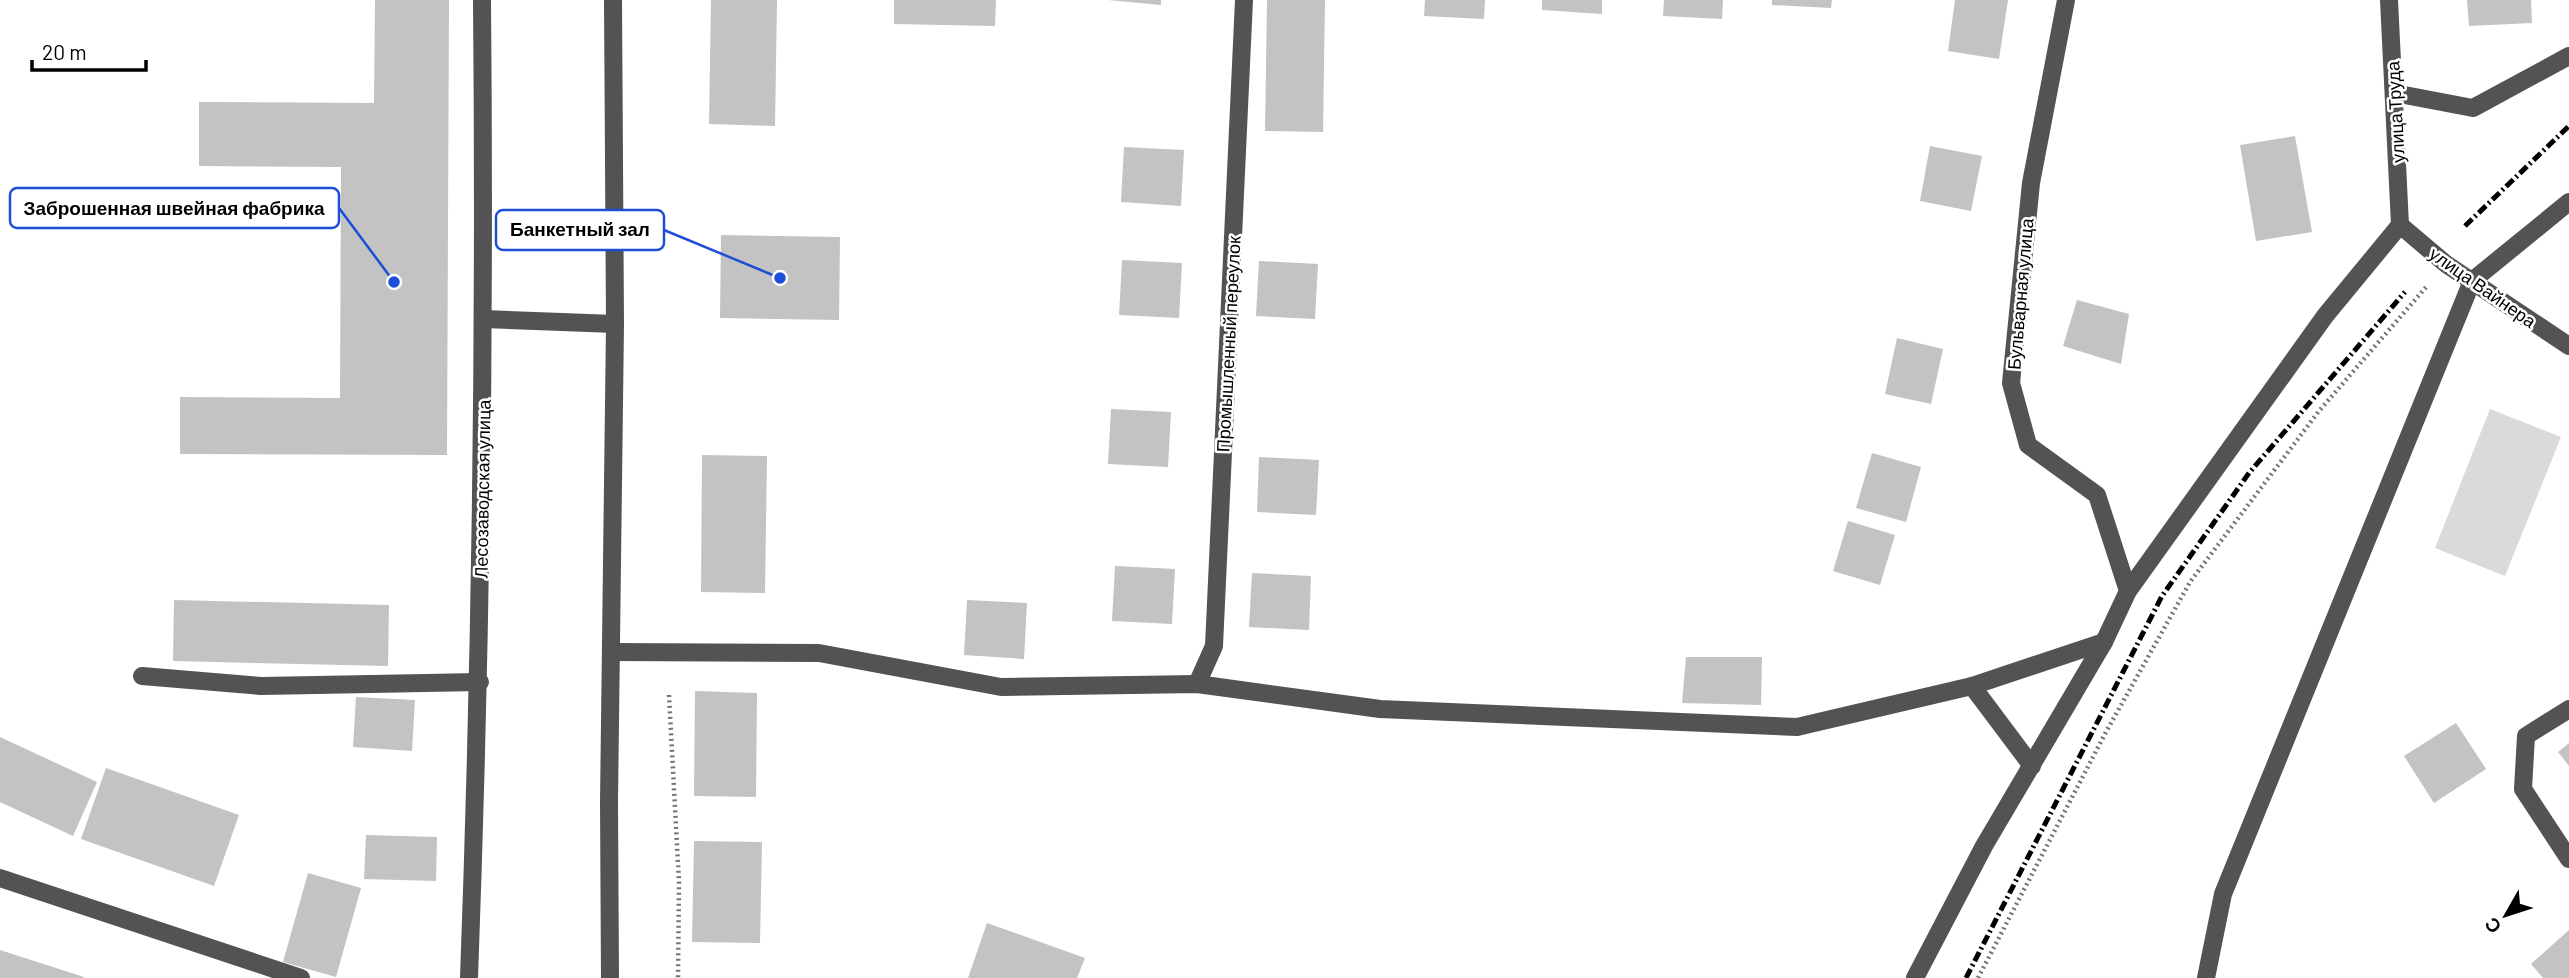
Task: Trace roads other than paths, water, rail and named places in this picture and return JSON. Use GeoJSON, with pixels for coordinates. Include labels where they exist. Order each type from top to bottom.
{"type":"FeatureCollection","features":[{"type":"Feature","properties":{"kind":"street","name":"Лесозаводская улица"},"geometry":{"type":"LineString","coordinates":[[469,978],[480,682],[484,319],[482,0]]}},
{"type":"Feature","properties":{"kind":"street"},"geometry":{"type":"LineString","coordinates":[[610,978],[615,324],[613,0]]}},
{"type":"Feature","properties":{"kind":"street","name":"Промышленный переулок"},"geometry":{"type":"LineString","coordinates":[[1197,684],[1214,646],[1244,0]]}},
{"type":"Feature","properties":{"kind":"street","name":"Бульварная улица"},"geometry":{"type":"LineString","coordinates":[[2066,0],[2031,183],[2011,383],[2028,445],[2096,495],[2128,591]]}},
{"type":"Feature","properties":{"kind":"street","name":"улица Труда"},"geometry":{"type":"LineString","coordinates":[[2389,0],[2400,225]]}},
{"type":"Feature","properties":{"kind":"street"},"geometry":{"type":"LineString","coordinates":[[2394,93],[2473,107],[2569,56]]}},
{"type":"Feature","properties":{"kind":"street"},"geometry":{"type":"LineString","coordinates":[[2206,978],[2223,894],[2472,281],[2569,202]]}},
{"type":"Feature","properties":{"kind":"street"},"geometry":{"type":"LineString","coordinates":[[1915,978],[1984,846],[2104,642],[2128,591],[2325,316],[2400,225]]}},
{"type":"Feature","properties":{"kind":"street","name":"улица Вайнера"},"geometry":{"type":"LineString","coordinates":[[2400,225],[2446,264],[2569,346]]}},
{"type":"Feature","properties":{"kind":"street"},"geometry":{"type":"LineString","coordinates":[[484,319],[615,324]]}},
{"type":"Feature","properties":{"kind":"street"},"geometry":{"type":"LineString","coordinates":[[611,652],[819,653],[1001,687],[1197,684],[1380,709],[1797,727],[1972,686],[2104,642]]}},
{"type":"Feature","properties":{"kind":"street"},"geometry":{"type":"LineString","coordinates":[[142,676],[261,686],[480,682]]}},
{"type":"Feature","properties":{"kind":"street"},"geometry":{"type":"LineString","coordinates":[[1972,686],[2032,766]]}},
{"type":"Feature","properties":{"kind":"street"},"geometry":{"type":"LineString","coordinates":[[2569,709],[2526,736],[2523,789],[2569,859]]}},
{"type":"Feature","properties":{"kind":"street"},"geometry":{"type":"LineString","coordinates":[[0,878],[301,978]]}},
{"type":"Feature","properties":{"kind":"railway"},"geometry":{"type":"LineString","coordinates":[[2465,226],[2569,126]]}},
{"type":"Feature","properties":{"kind":"railway"},"geometry":{"type":"LineString","coordinates":[[1966,978],[2162,596],[2249,473],[2405,292]]}},
{"type":"Feature","properties":{"kind":"place","name":"Банкетный зал"},"geometry":{"type":"Point","coordinates":[780,278]}},
{"type":"Feature","properties":{"kind":"place","name":"Заброшенная швейная фабрика"},"geometry":{"type":"Point","coordinates":[394,282]}}]}
